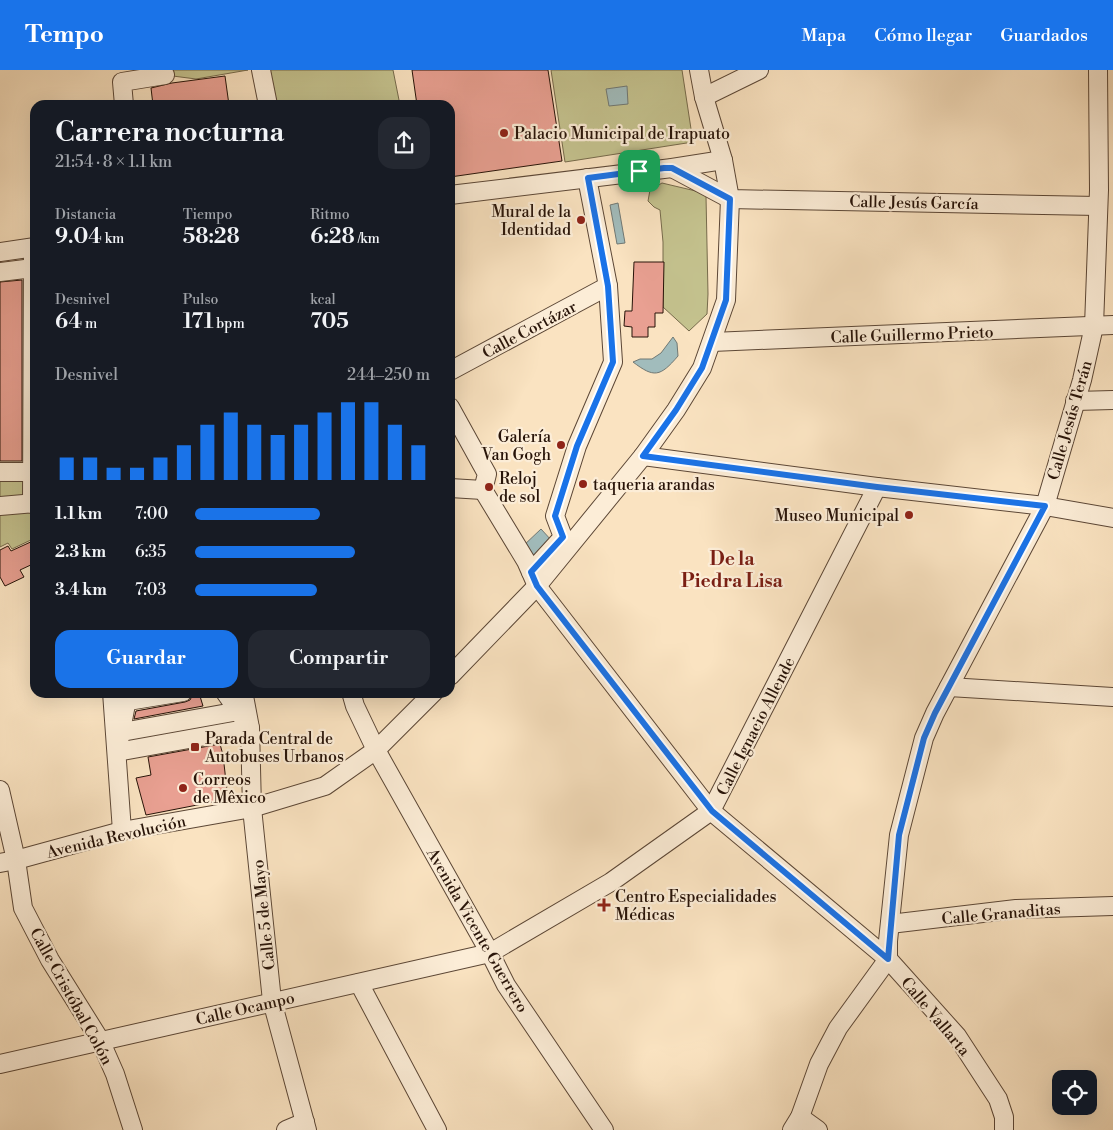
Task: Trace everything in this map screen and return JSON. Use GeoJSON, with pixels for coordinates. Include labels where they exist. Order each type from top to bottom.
{"type":"FeatureCollection","features":[{"type":"Feature","properties":{"kind":"street"},"geometry":{"type":"LineString","coordinates":[[261,70],[267,100]]}},
{"type":"Feature","properties":{"kind":"street"},"geometry":{"type":"LineString","coordinates":[[455,670],[643,456],[676,410],[702,368],[726,300],[730,199],[723,160],[704,97],[699,70]]}},
{"type":"Feature","properties":{"kind":"street"},"geometry":{"type":"LineString","coordinates":[[704,97],[759,70]]}},
{"type":"Feature","properties":{"kind":"street","name":"Calle Jesús Terán"},"geometry":{"type":"LineString","coordinates":[[888,959],[899,835],[924,738],[1045,506],[1082,380],[1094,326],[1104,195],[1098,70]]}},
{"type":"Feature","properties":{"kind":"street"},"geometry":{"type":"LineString","coordinates":[[124,100],[122,82],[165,75]]}},
{"type":"Feature","properties":{"kind":"street"},"geometry":{"type":"LineString","coordinates":[[455,194],[723,160]]}},
{"type":"Feature","properties":{"kind":"street"},"geometry":{"type":"LineString","coordinates":[[672,168],[730,199]]}},
{"type":"Feature","properties":{"kind":"street"},"geometry":{"type":"LineString","coordinates":[[534,579],[563,537],[555,516],[577,446],[613,362],[608,286],[588,178]]}},
{"type":"Feature","properties":{"kind":"street","name":"Calle Jesús García"},"geometry":{"type":"LineString","coordinates":[[730,199],[1104,195]]}},
{"type":"Feature","properties":{"kind":"street"},"geometry":{"type":"LineString","coordinates":[[0,252],[30,248]]}},
{"type":"Feature","properties":{"kind":"street"},"geometry":{"type":"LineString","coordinates":[[0,272],[30,268]]}},
{"type":"Feature","properties":{"kind":"street","name":"Calle Cortázar"},"geometry":{"type":"LineString","coordinates":[[455,368],[608,286]]}},
{"type":"Feature","properties":{"kind":"street","name":"Calle Guillermo Prieto"},"geometry":{"type":"LineString","coordinates":[[712,342],[1113,325]]}},
{"type":"Feature","properties":{"kind":"street"},"geometry":{"type":"LineString","coordinates":[[1075,401],[1113,400]]}},
{"type":"Feature","properties":{"kind":"street"},"geometry":{"type":"LineString","coordinates":[[455,416],[487,474],[483,490],[455,488]]}},
{"type":"Feature","properties":{"kind":"street"},"geometry":{"type":"LineString","coordinates":[[643,456],[877,487],[1045,506],[1113,518]]}},
{"type":"Feature","properties":{"kind":"street"},"geometry":{"type":"LineString","coordinates":[[0,472],[30,472]]}},
{"type":"Feature","properties":{"kind":"street","name":"Calle Ignacio Allende"},"geometry":{"type":"LineString","coordinates":[[490,953],[611,882],[712,811],[877,487]]}},
{"type":"Feature","properties":{"kind":"street","name":"Calle Vallarta"},"geometry":{"type":"LineString","coordinates":[[483,490],[526,561],[534,579],[712,811],[888,959],[957,1036],[998,1099],[1004,1118],[1004,1130]]}},
{"type":"Feature","properties":{"kind":"street"},"geometry":{"type":"LineString","coordinates":[[0,506],[30,503]]}},
{"type":"Feature","properties":{"kind":"street"},"geometry":{"type":"LineString","coordinates":[[949,687],[1113,697]]}},
{"type":"Feature","properties":{"kind":"street"},"geometry":{"type":"LineString","coordinates":[[112,698],[122,832]]}},
{"type":"Feature","properties":{"kind":"street"},"geometry":{"type":"LineString","coordinates":[[117,752],[126,704],[128,701],[146,698]]}},
{"type":"Feature","properties":{"kind":"street"},"geometry":{"type":"LineString","coordinates":[[122,732],[243,698]]}},
{"type":"Feature","properties":{"kind":"street","name":"Calle 5 de Mayo"},"geometry":{"type":"LineString","coordinates":[[243,698],[250,728],[252,808],[272,1001],[306,1126]]}},
{"type":"Feature","properties":{"kind":"street","name":"Avenida Vicente Guerrero"},"geometry":{"type":"LineString","coordinates":[[353,698],[376,750],[506,985],[604,1130]]}},
{"type":"Feature","properties":{"kind":"street","name":"Avenida Revolución"},"geometry":{"type":"LineString","coordinates":[[8,862],[122,832],[252,808],[325,786],[376,750],[428,698]]}},
{"type":"Feature","properties":{"kind":"street"},"geometry":{"type":"LineString","coordinates":[[117,752],[250,728]]}},
{"type":"Feature","properties":{"kind":"street","name":"Calle Cristóbal Colón"},"geometry":{"type":"LineString","coordinates":[[0,790],[8,862],[24,908],[50,960],[100,1040],[115,1074],[134,1130]]}},
{"type":"Feature","properties":{"kind":"street","name":"Calle Granaditas"},"geometry":{"type":"LineString","coordinates":[[890,924],[1016,908],[1113,906]]}},
{"type":"Feature","properties":{"kind":"street","name":"Calle Ocampo"},"geometry":{"type":"LineString","coordinates":[[0,1064],[490,953]]}},
{"type":"Feature","properties":{"kind":"street"},"geometry":{"type":"LineString","coordinates":[[818,1130],[796,1123],[819,1064],[838,1028],[888,959]]}},
{"type":"Feature","properties":{"kind":"street"},"geometry":{"type":"LineString","coordinates":[[359,983],[437,1130]]}},
{"type":"Feature","properties":{"kind":"street"},"geometry":{"type":"LineString","coordinates":[[286,1130],[306,1126]]}},
{"type":"Feature","properties":{"kind":"shaded area"},"geometry":{"type":"Polygon","coordinates":[[[163,70],[248,70],[196,79],[165,75],[163,70]]]}},
{"type":"Feature","properties":{"kind":"shaded area"},"geometry":{"type":"Polygon","coordinates":[[[266,70],[393,70],[399,100],[269,100],[266,70]]]}},
{"type":"Feature","properties":{"kind":"shaded area"},"geometry":{"type":"Polygon","coordinates":[[[551,70],[682,70],[693,142],[565,162],[551,70]]]}},
{"type":"Feature","properties":{"kind":"shaded area"},"geometry":{"type":"Polygon","coordinates":[[[662,183],[700,192],[706,196],[707,314],[689,331],[663,307],[663,242],[660,210],[648,201],[650,190],[662,183]]]}},
{"type":"Feature","properties":{"kind":"shaded area"},"geometry":{"type":"Polygon","coordinates":[[[0,479],[30,481],[30,540],[12,549],[8,543],[0,547],[0,479]]]}},
{"type":"Feature","properties":{"kind":"water"},"geometry":{"type":"Polygon","coordinates":[[[627,86],[628,104],[609,106],[606,89],[627,86]]]}},
{"type":"Feature","properties":{"kind":"water"},"geometry":{"type":"Polygon","coordinates":[[[618,203],[625,243],[617,244],[610,205],[618,203]]]}},
{"type":"Feature","properties":{"kind":"water"},"geometry":{"type":"Polygon","coordinates":[[[673,337],[677,343],[678,356],[666,368],[657,373],[652,373],[633,362],[640,359],[652,359],[661,353],[673,337]]]}},
{"type":"Feature","properties":{"kind":"water"},"geometry":{"type":"Polygon","coordinates":[[[541,529],[552,541],[533,559],[522,547],[541,529]]]}},
{"type":"Feature","properties":{"kind":"building","name":"Palacio Municipal de Irapuato"},"geometry":{"type":"Polygon","coordinates":[[[412,70],[548,70],[562,161],[455,176],[455,100],[416,100],[412,70]]]}},
{"type":"Feature","properties":{"kind":"building"},"geometry":{"type":"Polygon","coordinates":[[[225,76],[228,100],[152,100],[151,88],[172,83],[225,76]]]}},
{"type":"Feature","properties":{"kind":"building"},"geometry":{"type":"Polygon","coordinates":[[[634,262],[664,262],[663,313],[655,313],[655,327],[648,327],[648,337],[632,337],[632,327],[624,326],[625,311],[632,311],[634,262]]]}},
{"type":"Feature","properties":{"kind":"building"},"geometry":{"type":"Polygon","coordinates":[[[22,280],[22,461],[0,461],[0,282],[22,280]]]}},
{"type":"Feature","properties":{"kind":"building"},"geometry":{"type":"Polygon","coordinates":[[[30,542],[30,565],[20,570],[24,577],[5,586],[0,577],[0,550],[8,546],[11,551],[30,542]]]}},
{"type":"Feature","properties":{"kind":"building"},"geometry":{"type":"Polygon","coordinates":[[[191,698],[201,698],[203,706],[134,719],[136,711],[190,700],[191,698]]]}},
{"type":"Feature","properties":{"kind":"building","name":"Correos de Mêxico"},"geometry":{"type":"Polygon","coordinates":[[[220,744],[228,799],[146,815],[136,778],[151,775],[148,757],[220,744]]]}},
{"type":"Feature","properties":{"kind":"place","name":"Palacio Municipal de Irapuato"},"geometry":{"type":"Point","coordinates":[504,133]}},
{"type":"Feature","properties":{"kind":"place","name":"Mural de la Identidad"},"geometry":{"type":"Point","coordinates":[581,220]}},
{"type":"Feature","properties":{"kind":"place","name":"Galería Van Gogh"},"geometry":{"type":"Point","coordinates":[561,445]}},
{"type":"Feature","properties":{"kind":"place","name":"taqueria arandas"},"geometry":{"type":"Point","coordinates":[583,484]}},
{"type":"Feature","properties":{"kind":"place","name":"Reloj de sol"},"geometry":{"type":"Point","coordinates":[489,487]}},
{"type":"Feature","properties":{"kind":"place","name":"Museo Municipal"},"geometry":{"type":"Point","coordinates":[909,515]}},
{"type":"Feature","properties":{"kind":"place","name":"Parada Central de Autobuses Urbanos"},"geometry":{"type":"Point","coordinates":[195,747]}},
{"type":"Feature","properties":{"kind":"place","name":"Correos de Mêxico"},"geometry":{"type":"Point","coordinates":[183,788]}},
{"type":"Feature","properties":{"kind":"place","name":"Centro Especialidades Médicas"},"geometry":{"type":"Point","coordinates":[604,905]}},
{"type":"Feature","properties":{"kind":"district","name":"De la Piedra Lisa"},"geometry":{"type":"Point","coordinates":[732,569]}},
{"type":"Feature","properties":{"kind":"route"},"geometry":{"type":"LineString","coordinates":[[672,168],[730,199],[726,300],[712,342],[702,368],[676,410],[643,456],[877,487],[1045,506],[935,713],[924,738],[899,835],[888,941],[888,959],[712,811],[537,586],[531,572],[563,537],[555,516],[577,446],[613,362],[608,286],[588,178],[639,171],[672,168]]}}]}
